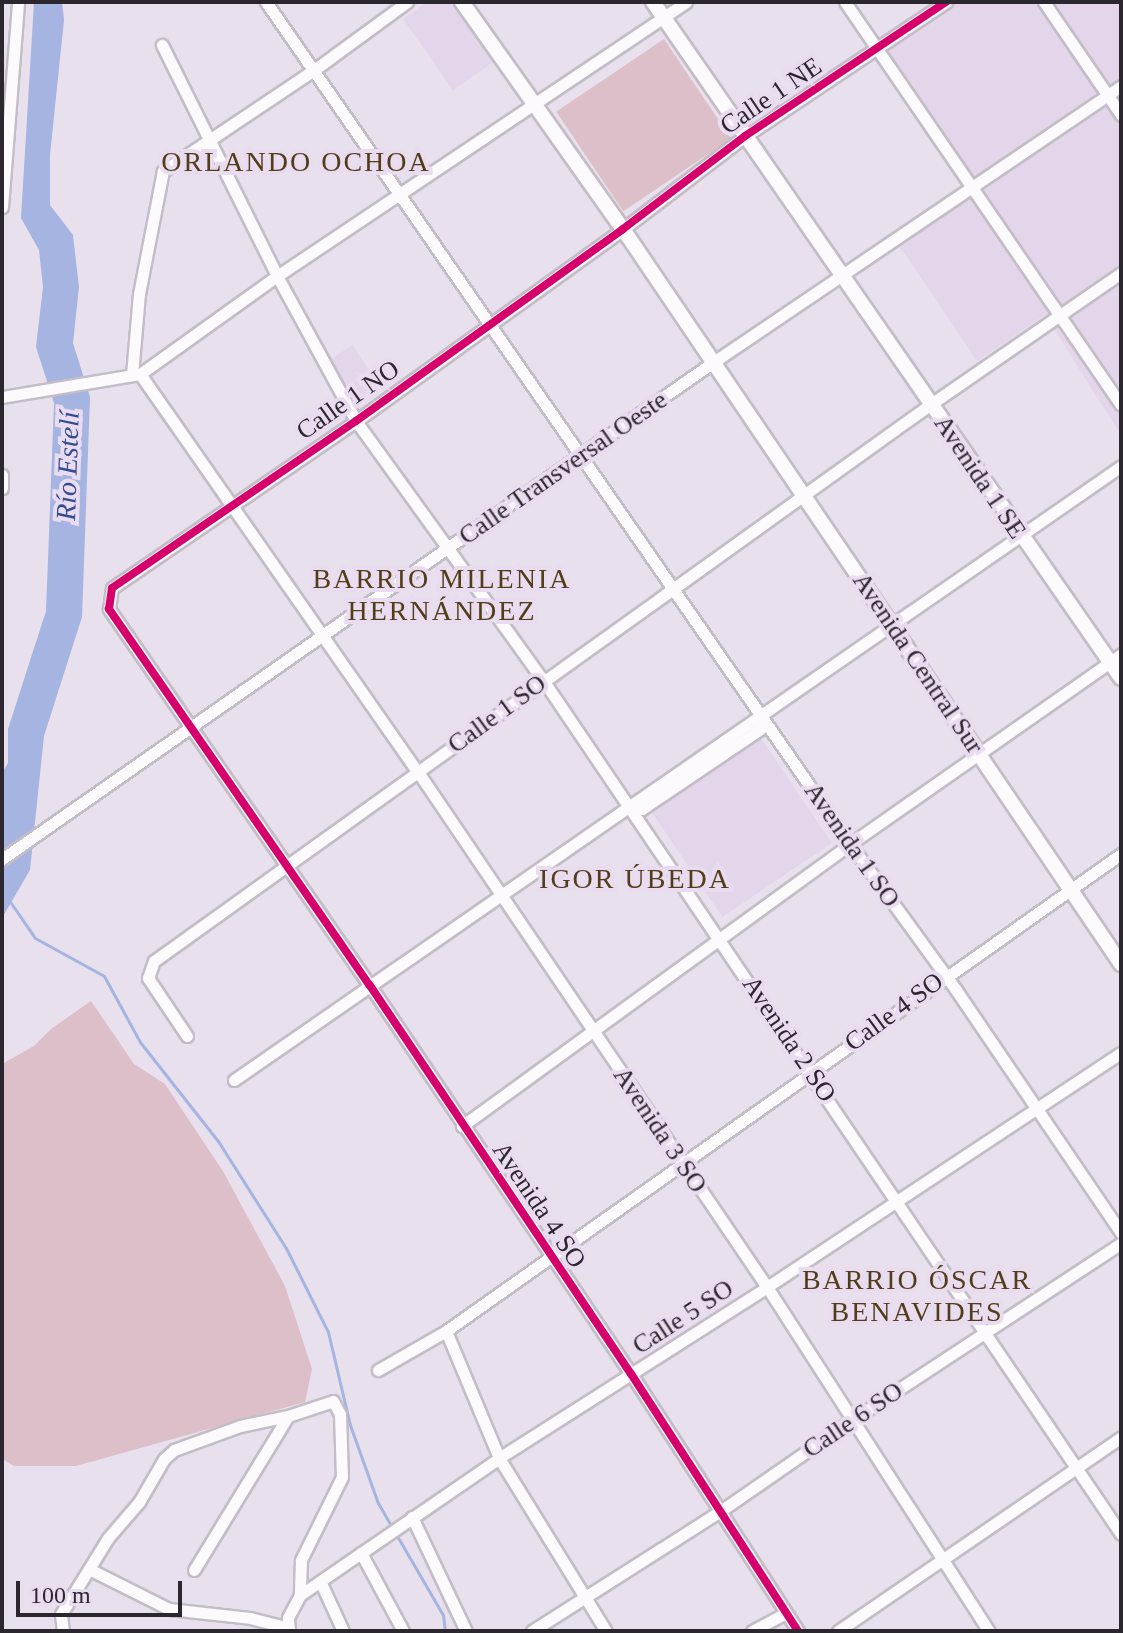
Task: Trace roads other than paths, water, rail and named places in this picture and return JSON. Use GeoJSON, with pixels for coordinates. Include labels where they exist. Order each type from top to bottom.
{"type":"FeatureCollection","features":[{"type":"Feature","properties":{"kind":"street"},"geometry":{"type":"LineString","coordinates":[[2,207],[7,88],[18,2]]}},
{"type":"Feature","properties":{"kind":"street","name":"Avenida 1 SO"},"geometry":{"type":"LineString","coordinates":[[266,2],[850,844],[946,975],[1121,1233]]}},
{"type":"Feature","properties":{"kind":"street"},"geometry":{"type":"LineString","coordinates":[[136,374],[139,294],[163,171],[211,142],[407,2]]}},
{"type":"Feature","properties":{"kind":"street","name":"Avenida Central Sur"},"geometry":{"type":"LineString","coordinates":[[462,2],[623,229],[1121,964]]}},
{"type":"Feature","properties":{"kind":"street","name":"Avenida 1 SE"},"geometry":{"type":"LineString","coordinates":[[653,2],[1021,537],[1115,658],[1121,678]]}},
{"type":"Feature","properties":{"kind":"street"},"geometry":{"type":"LineString","coordinates":[[2,397],[136,374],[686,2]]}},
{"type":"Feature","properties":{"kind":"street"},"geometry":{"type":"LineString","coordinates":[[845,2],[1121,405]]}},
{"type":"Feature","properties":{"kind":"street","name":"Calle 1 NE"},"geometry":{"type":"LineString","coordinates":[[623,229],[745,136],[946,2]]}},
{"type":"Feature","properties":{"kind":"street"},"geometry":{"type":"LineString","coordinates":[[1044,2],[1121,115]]}},
{"type":"Feature","properties":{"kind":"street","name":"Avenida 2 SO"},"geometry":{"type":"LineString","coordinates":[[162,45],[277,276],[356,421],[543,680],[898,1200],[1121,1534]]}},
{"type":"Feature","properties":{"kind":"street","name":"Calle Transversal Oeste"},"geometry":{"type":"LineString","coordinates":[[2,859],[189,726],[582,457],[712,363],[1121,86]]}},
{"type":"Feature","properties":{"kind":"street","name":"Calle 1 NO"},"geometry":{"type":"LineString","coordinates":[[109,609],[112,588],[356,421],[623,229]]}},
{"type":"Feature","properties":{"kind":"street","name":"Calle 1 SO"},"geometry":{"type":"LineString","coordinates":[[187,1036],[148,978],[154,961],[543,680],[1121,273]]}},
{"type":"Feature","properties":{"kind":"street","name":"Avenida 3 SO"},"geometry":{"type":"LineString","coordinates":[[136,374],[418,772],[767,1287],[989,1631]]}},
{"type":"Feature","properties":{"kind":"street"},"geometry":{"type":"LineString","coordinates":[[234,1080],[630,809],[636,801],[763,717],[1121,466]]}},
{"type":"Feature","properties":{"kind":"street"},"geometry":{"type":"LineString","coordinates":[[2,475],[2,488]]}},
{"type":"Feature","properties":{"kind":"street","name":"Avenida 4 SO"},"geometry":{"type":"LineString","coordinates":[[109,609],[370,986],[550,1258],[631,1374],[798,1631]]}},
{"type":"Feature","properties":{"kind":"street"},"geometry":{"type":"LineString","coordinates":[[462,1126],[850,844],[981,755],[1115,658]]}},
{"type":"Feature","properties":{"kind":"street","name":"Calle 4 SO"},"geometry":{"type":"LineString","coordinates":[[378,1370],[446,1331],[1121,854]]}},
{"type":"Feature","properties":{"kind":"street","name":"Calle 5 SO"},"geometry":{"type":"LineString","coordinates":[[300,1595],[499,1458],[767,1287],[1121,1053]]}},
{"type":"Feature","properties":{"kind":"street","name":"Calle 6 SO"},"geometry":{"type":"LineString","coordinates":[[532,1631],[719,1512],[852,1420],[1121,1243]]}},
{"type":"Feature","properties":{"kind":"street"},"geometry":{"type":"LineString","coordinates":[[446,1331],[499,1458],[606,1631]]}},
{"type":"Feature","properties":{"kind":"street"},"geometry":{"type":"LineString","coordinates":[[63,1631],[61,1614],[108,1538],[139,1502],[164,1459],[174,1450],[240,1426],[288,1416],[333,1401],[340,1414],[344,1449],[342,1477],[301,1560],[300,1595],[288,1618],[287,1629]]}},
{"type":"Feature","properties":{"kind":"street"},"geometry":{"type":"LineString","coordinates":[[194,1570],[288,1416]]}},
{"type":"Feature","properties":{"kind":"street"},"geometry":{"type":"LineString","coordinates":[[838,1631],[1121,1437]]}},
{"type":"Feature","properties":{"kind":"street"},"geometry":{"type":"LineString","coordinates":[[412,1517],[466,1631]]}},
{"type":"Feature","properties":{"kind":"street"},"geometry":{"type":"LineString","coordinates":[[361,1553],[403,1631]]}},
{"type":"Feature","properties":{"kind":"street"},"geometry":{"type":"LineString","coordinates":[[89,1569],[169,1609],[250,1618],[287,1629]]}},
{"type":"Feature","properties":{"kind":"street"},"geometry":{"type":"LineString","coordinates":[[321,1583],[343,1631]]}},
{"type":"Feature","properties":{"kind":"street"},"geometry":{"type":"LineString","coordinates":[[752,1631],[786,1613]]}},
{"type":"Feature","properties":{"kind":"street"},"geometry":{"type":"LineString","coordinates":[[269,1631],[287,1629]]}},
{"type":"Feature","properties":{"kind":"water","name":"Río Estelí"},"geometry":{"type":"Polygon","coordinates":[[[34,2],[62,2],[64,20],[50,155],[50,205],[73,235],[79,287],[73,343],[90,397],[82,617],[44,736],[30,870],[2,918],[2,773],[8,763],[8,729],[46,611],[54,403],[36,347],[43,287],[39,250],[21,218],[34,2]]]}},
{"type":"Feature","properties":{"kind":"waterway"},"geometry":{"type":"LineString","coordinates":[[11,903],[35,938],[104,976],[140,1042],[218,1141],[286,1248],[328,1332],[350,1425],[378,1503],[443,1615],[445,1631]]}},
{"type":"Feature","properties":{"kind":"district","name":"ORLANDO OCHOA"},"geometry":{"type":"Point","coordinates":[296,162]}},
{"type":"Feature","properties":{"kind":"district","name":"BARRIO MILENIA HERNÁNDEZ"},"geometry":{"type":"Point","coordinates":[442,595]}},
{"type":"Feature","properties":{"kind":"district","name":"IGOR ÚBEDA"},"geometry":{"type":"Point","coordinates":[635,879]}},
{"type":"Feature","properties":{"kind":"district","name":"BARRIO ÓSCAR BENAVIDES"},"geometry":{"type":"Point","coordinates":[917,1296]}}]}
